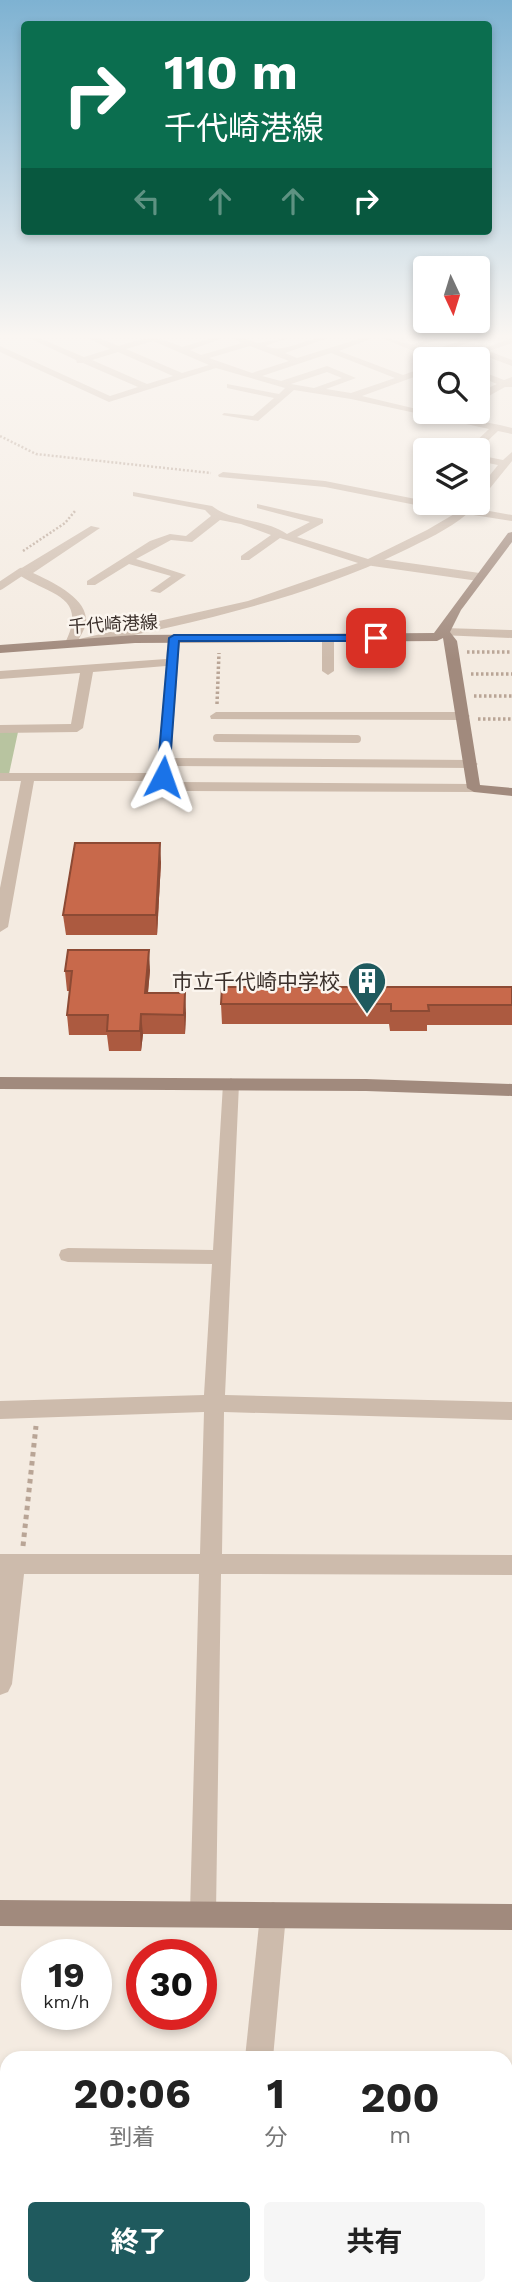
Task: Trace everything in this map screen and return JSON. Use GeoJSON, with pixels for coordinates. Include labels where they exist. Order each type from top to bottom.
{"type":"FeatureCollection","features":[{"type":"Feature","properties":{"kind":"street"},"geometry":{"type":"LineString","coordinates":[[490,481],[512,455]]}},
{"type":"Feature","properties":{"kind":"street"},"geometry":{"type":"LineString","coordinates":[[490,460],[504,463]]}},
{"type":"Feature","properties":{"kind":"street"},"geometry":{"type":"LineString","coordinates":[[223,475],[325,484],[413,499]]}},
{"type":"Feature","properties":{"kind":"street"},"geometry":{"type":"LineString","coordinates":[[137,494],[208,508],[218,516],[244,521],[372,562]]}},
{"type":"Feature","properties":{"kind":"street"},"geometry":{"type":"LineString","coordinates":[[244,521],[264,502],[319,521]]}},
{"type":"Feature","properties":{"kind":"street"},"geometry":{"type":"LineString","coordinates":[[245,558],[284,535],[319,521],[331,512]]}},
{"type":"Feature","properties":{"kind":"street"},"geometry":{"type":"LineString","coordinates":[[490,514],[512,519]]}},
{"type":"Feature","properties":{"kind":"street"},"geometry":{"type":"LineString","coordinates":[[23,572],[55,589],[80,615],[74,643],[258,604],[330,581],[430,533],[457,515]]}},
{"type":"Feature","properties":{"kind":"street"},"geometry":{"type":"LineString","coordinates":[[91,583],[154,543],[170,537],[187,540],[218,516]]}},
{"type":"Feature","properties":{"kind":"street"},"geometry":{"type":"LineString","coordinates":[[23,572],[95,528]]}},
{"type":"Feature","properties":{"kind":"street"},"geometry":{"type":"LineString","coordinates":[[444,632],[456,609],[512,535]]}},
{"type":"Feature","properties":{"kind":"street"},"geometry":{"type":"LineString","coordinates":[[128,560],[180,575],[156,591]]}},
{"type":"Feature","properties":{"kind":"street"},"geometry":{"type":"LineString","coordinates":[[444,632],[512,634]]}},
{"type":"Feature","properties":{"kind":"street"},"geometry":{"type":"LineString","coordinates":[[444,632],[452,641],[474,788]]}},
{"type":"Feature","properties":{"kind":"street","name":"千代崎港線"},"geometry":{"type":"LineString","coordinates":[[0,649],[174,638],[424,638],[444,632]]}},
{"type":"Feature","properties":{"kind":"street"},"geometry":{"type":"LineString","coordinates":[[163,777],[174,638]]}},
{"type":"Feature","properties":{"kind":"street"},"geometry":{"type":"LineString","coordinates":[[328,638],[328,671]]}},
{"type":"Feature","properties":{"kind":"street"},"geometry":{"type":"LineString","coordinates":[[0,675],[172,662]]}},
{"type":"Feature","properties":{"kind":"street"},"geometry":{"type":"LineString","coordinates":[[0,729],[77,729],[87,668]]}},
{"type":"Feature","properties":{"kind":"street"},"geometry":{"type":"LineString","coordinates":[[216,716],[464,718]]}},
{"type":"Feature","properties":{"kind":"street"},"geometry":{"type":"LineString","coordinates":[[164,762],[471,764]]}},
{"type":"Feature","properties":{"kind":"street"},"geometry":{"type":"LineString","coordinates":[[0,927],[28,777]]}},
{"type":"Feature","properties":{"kind":"street"},"geometry":{"type":"LineString","coordinates":[[0,778],[163,777],[173,785],[184,787],[474,788],[512,792]]}},
{"type":"Feature","properties":{"kind":"street"},"geometry":{"type":"LineString","coordinates":[[0,1083],[231,1084],[512,1090]]}},
{"type":"Feature","properties":{"kind":"street"},"geometry":{"type":"LineString","coordinates":[[203,1913],[214,1404],[231,1084]]}},
{"type":"Feature","properties":{"kind":"street"},"geometry":{"type":"LineString","coordinates":[[68,1255],[222,1256]]}},
{"type":"Feature","properties":{"kind":"street"},"geometry":{"type":"LineString","coordinates":[[0,1410],[214,1404],[512,1411]]}},
{"type":"Feature","properties":{"kind":"street"},"geometry":{"type":"LineString","coordinates":[[0,1684],[12,1564],[512,1565]]}},
{"type":"Feature","properties":{"kind":"street"},"geometry":{"type":"LineString","coordinates":[[0,1913],[512,1917]]}},
{"type":"Feature","properties":{"kind":"street"},"geometry":{"type":"LineString","coordinates":[[260,2051],[273,1915]]}},
{"type":"Feature","properties":{"kind":"lane"},"geometry":{"type":"LineString","coordinates":[[372,562],[480,577]]}},
{"type":"Feature","properties":{"kind":"lane"},"geometry":{"type":"LineString","coordinates":[[0,586],[23,572]]}},
{"type":"Feature","properties":{"kind":"lane"},"geometry":{"type":"LineString","coordinates":[[217,738],[357,739]]}},
{"type":"Feature","properties":{"kind":"path"},"geometry":{"type":"LineString","coordinates":[[15,445],[44,456],[223,475]]}},
{"type":"Feature","properties":{"kind":"path"},"geometry":{"type":"LineString","coordinates":[[453,652],[512,652]]}},
{"type":"Feature","properties":{"kind":"path"},"geometry":{"type":"LineString","coordinates":[[457,674],[512,674]]}},
{"type":"Feature","properties":{"kind":"path"},"geometry":{"type":"LineString","coordinates":[[460,696],[512,696]]}},
{"type":"Feature","properties":{"kind":"path"},"geometry":{"type":"LineString","coordinates":[[464,718],[512,719]]}},
{"type":"Feature","properties":{"kind":"path"},"geometry":{"type":"LineString","coordinates":[[12,1564],[38,1411]]}},
{"type":"Feature","properties":{"kind":"green space"},"geometry":{"type":"Polygon","coordinates":[[[0,732],[18,732],[9,774],[0,774],[0,732]]]}},
{"type":"Feature","properties":{"kind":"building"},"geometry":{"type":"Polygon","coordinates":[[[75,843],[160,843],[156,915],[63,915],[75,843]]]}},
{"type":"Feature","properties":{"kind":"building"},"geometry":{"type":"Polygon","coordinates":[[[68,950],[149,950],[145,993],[185,993],[184,1015],[141,1014],[140,1031],[107,1031],[108,1015],[67,1015],[72,971],[65,971],[68,950]]]}},
{"type":"Feature","properties":{"kind":"building"},"geometry":{"type":"Polygon","coordinates":[[[222,987],[512,987],[512,1005],[428,1005],[429,1011],[391,1011],[391,1004],[221,1004],[222,987]]]}},
{"type":"Feature","properties":{"kind":"place","name":"市立千代崎中学校"},"geometry":{"type":"Point","coordinates":[367,1015]}},
{"type":"Feature","properties":{"kind":"route"},"geometry":{"type":"LineString","coordinates":[[163,777],[174,638],[376,638]]}}]}
